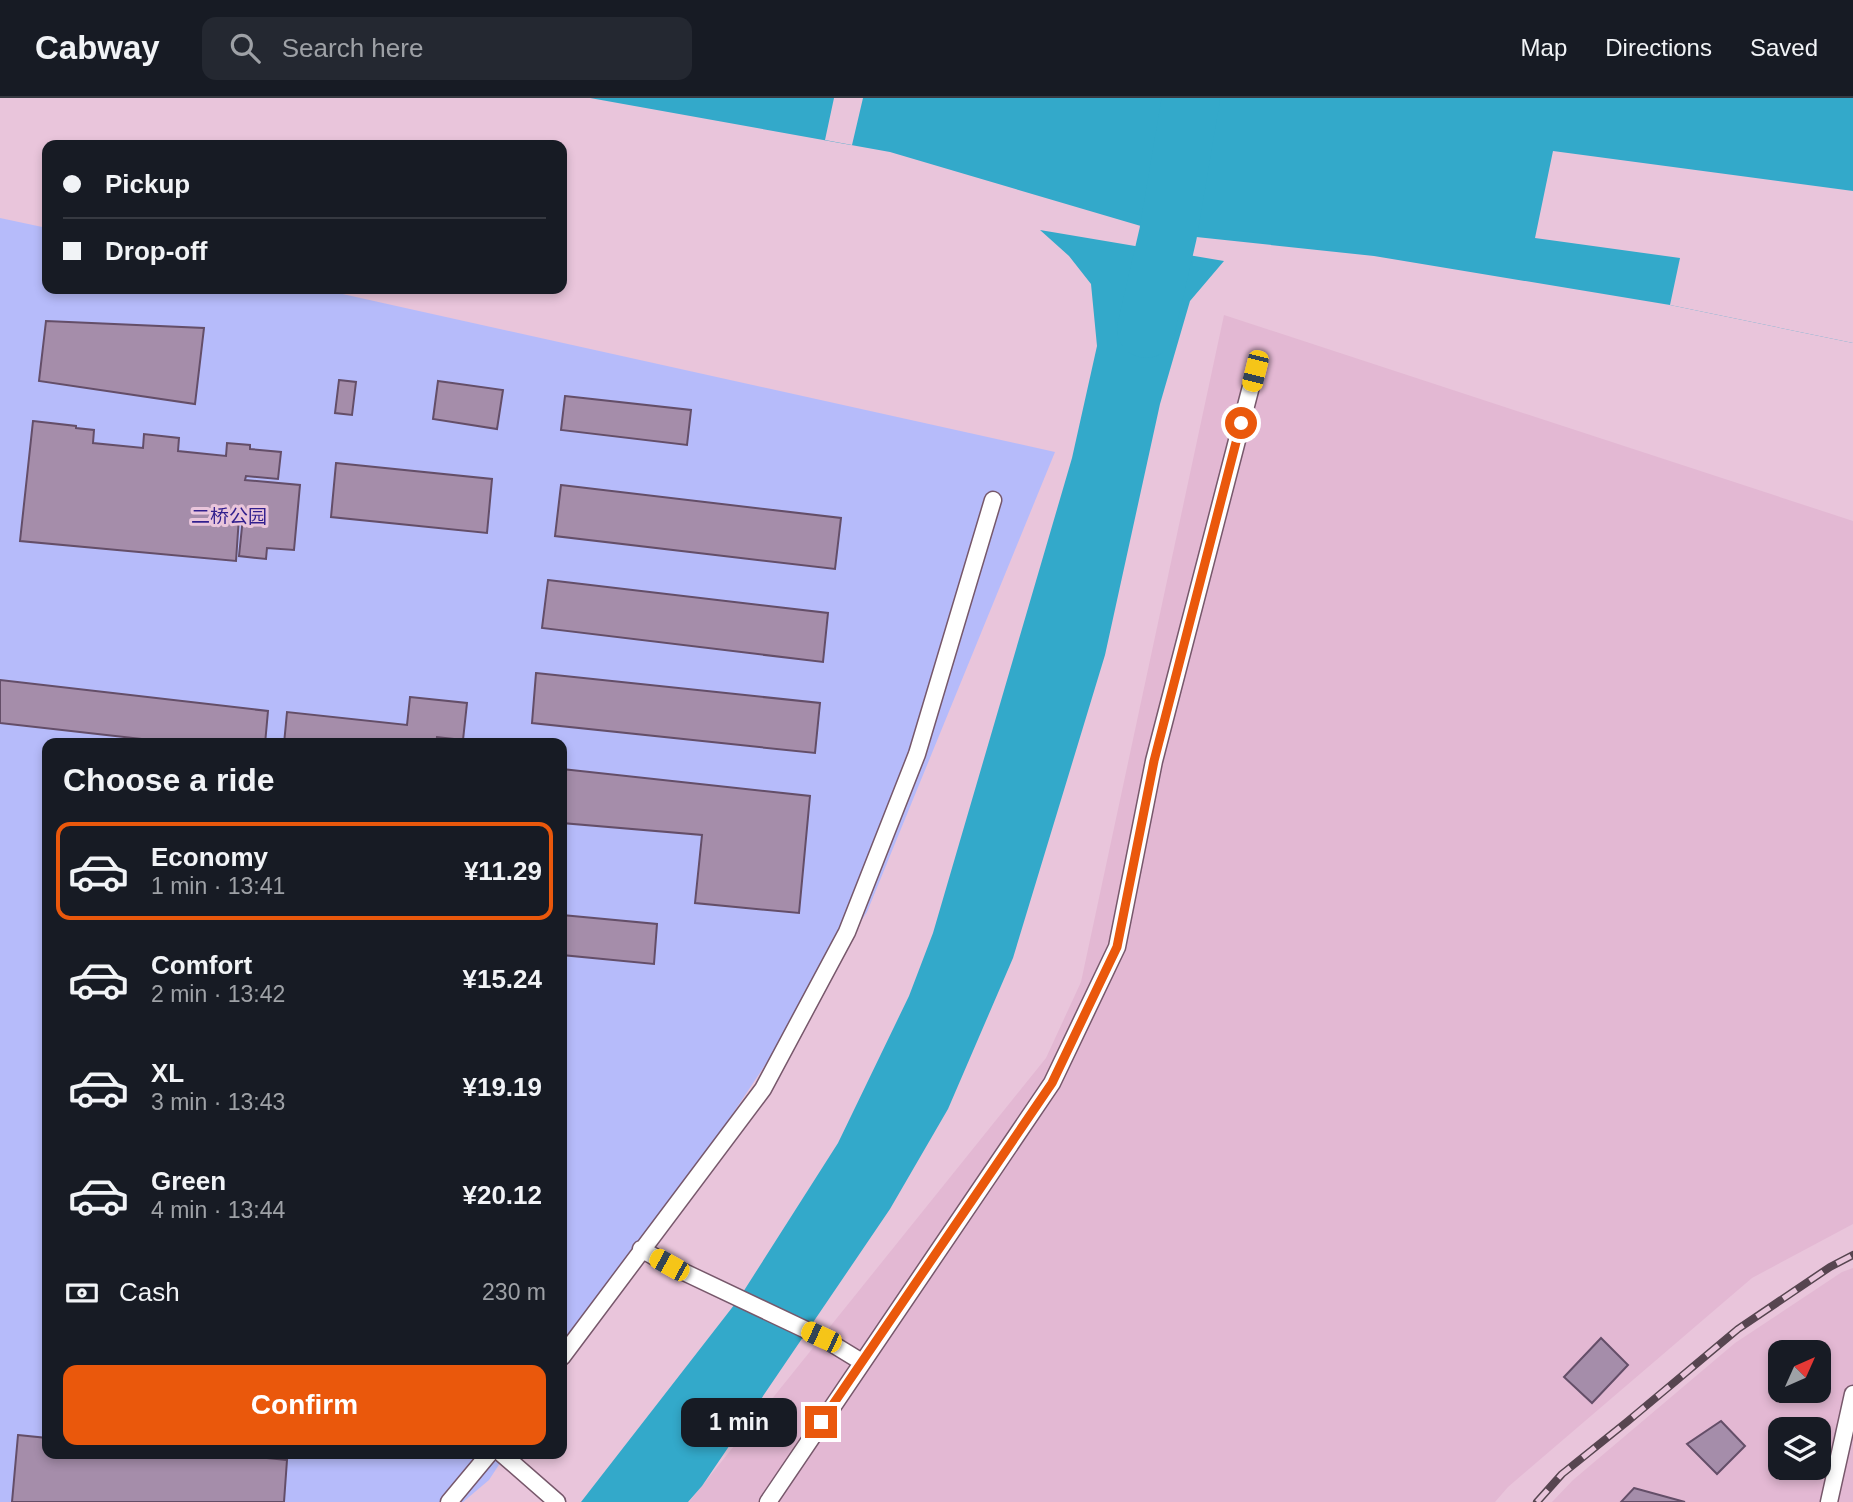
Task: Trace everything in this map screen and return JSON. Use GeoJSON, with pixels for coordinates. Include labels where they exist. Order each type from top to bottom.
{"type":"FeatureCollection","features":[{"type":"Feature","properties":{"kind":"lane"},"geometry":{"type":"LineString","coordinates":[[768,1502],[1052,1083],[1117,947],[1154,761],[1255,371]]}},
{"type":"Feature","properties":{"kind":"lane"},"geometry":{"type":"LineString","coordinates":[[567,1350],[762,1089],[847,932],[917,754],[993,500]]}},
{"type":"Feature","properties":{"kind":"lane"},"geometry":{"type":"LineString","coordinates":[[641,1249],[821,1337],[862,1363]]}},
{"type":"Feature","properties":{"kind":"lane"},"geometry":{"type":"LineString","coordinates":[[1829,1502],[1853,1394]]}},
{"type":"Feature","properties":{"kind":"lane"},"geometry":{"type":"LineString","coordinates":[[449,1502],[485,1459]]}},
{"type":"Feature","properties":{"kind":"lane"},"geometry":{"type":"LineString","coordinates":[[508,1459],[556,1502]]}},
{"type":"Feature","properties":{"kind":"shaded area"},"geometry":{"type":"Polygon","coordinates":[[[590,98],[1853,98],[1853,343],[1670,305],[1374,256],[1168,234],[890,152],[590,98]]]}},
{"type":"Feature","properties":{"kind":"shaded area"},"geometry":{"type":"Polygon","coordinates":[[[1040,230],[1224,261],[1190,301],[1160,404],[1105,655],[1013,958],[948,1109],[890,1209],[702,1486],[688,1502],[581,1502],[738,1300],[838,1143],[909,996],[933,933],[1072,458],[1097,346],[1091,284],[1069,256],[1040,230]]]}},
{"type":"Feature","properties":{"kind":"shaded area"},"geometry":{"type":"Polygon","coordinates":[[[1224,315],[1853,521],[1853,1224],[1752,1278],[1508,1487],[1495,1502],[689,1502],[1046,1058],[1081,982],[1224,315]]]}},
{"type":"Feature","properties":{"kind":"shaded area"},"geometry":{"type":"Polygon","coordinates":[[[1853,1268],[1853,1502],[1552,1502],[1573,1480],[1735,1343],[1842,1272],[1853,1268]]]}},
{"type":"Feature","properties":{"kind":"green space","name":"二桥公园"},"geometry":{"type":"Polygon","coordinates":[[[0,218],[42,227],[42,294],[343,294],[1055,452],[867,912],[567,1362],[567,738],[42,738],[42,1459],[503,1459],[489,1480],[463,1502],[0,1502],[0,218]]]}},
{"type":"Feature","properties":{"kind":"pier"},"geometry":{"type":"Polygon","coordinates":[[[834,98],[863,98],[852,145],[825,140],[834,98]]]}},
{"type":"Feature","properties":{"kind":"pier"},"geometry":{"type":"Polygon","coordinates":[[[1553,151],[1853,191],[1853,343],[1670,305],[1680,258],[1535,238],[1553,151]]]}},
{"type":"Feature","properties":{"kind":"building"},"geometry":{"type":"Polygon","coordinates":[[[46,321],[204,328],[195,404],[39,381],[46,321]]]}},
{"type":"Feature","properties":{"kind":"building"},"geometry":{"type":"Polygon","coordinates":[[[339,380],[356,382],[352,415],[335,413],[339,380]]]}},
{"type":"Feature","properties":{"kind":"building"},"geometry":{"type":"Polygon","coordinates":[[[438,381],[503,390],[497,429],[433,419],[438,381]]]}},
{"type":"Feature","properties":{"kind":"building"},"geometry":{"type":"Polygon","coordinates":[[[565,396],[691,410],[687,445],[561,430],[565,396]]]}},
{"type":"Feature","properties":{"kind":"building"},"geometry":{"type":"Polygon","coordinates":[[[33,421],[94,430],[93,443],[143,448],[144,434],[179,438],[178,451],[226,456],[227,443],[250,445],[250,449],[281,452],[278,479],[246,476],[245,480],[300,485],[294,550],[267,548],[266,559],[239,556],[243,517],[239,517],[236,561],[20,541],[33,421]]]}},
{"type":"Feature","properties":{"kind":"building"},"geometry":{"type":"Polygon","coordinates":[[[336,463],[492,479],[487,533],[331,517],[336,463]]]}},
{"type":"Feature","properties":{"kind":"building"},"geometry":{"type":"Polygon","coordinates":[[[561,485],[841,518],[835,569],[555,536],[561,485]]]}},
{"type":"Feature","properties":{"kind":"building"},"geometry":{"type":"Polygon","coordinates":[[[548,580],[828,613],[823,662],[542,628],[548,580]]]}},
{"type":"Feature","properties":{"kind":"building"},"geometry":{"type":"Polygon","coordinates":[[[536,673],[820,703],[815,753],[532,723],[536,673]]]}},
{"type":"Feature","properties":{"kind":"building"},"geometry":{"type":"Polygon","coordinates":[[[0,680],[268,711],[266,738],[133,738],[0,723],[0,680]]]}},
{"type":"Feature","properties":{"kind":"building"},"geometry":{"type":"Polygon","coordinates":[[[410,697],[467,703],[463,738],[285,738],[287,712],[407,725],[410,697]]]}},
{"type":"Feature","properties":{"kind":"building"},"geometry":{"type":"Polygon","coordinates":[[[567,770],[810,796],[799,913],[695,903],[702,835],[567,823],[567,770]]]}},
{"type":"Feature","properties":{"kind":"building"},"geometry":{"type":"Polygon","coordinates":[[[567,915],[657,924],[654,964],[567,955],[567,915]]]}},
{"type":"Feature","properties":{"kind":"building"},"geometry":{"type":"Polygon","coordinates":[[[1601,1338],[1628,1365],[1592,1403],[1564,1377],[1601,1338]]]}},
{"type":"Feature","properties":{"kind":"building"},"geometry":{"type":"Polygon","coordinates":[[[1721,1421],[1745,1446],[1717,1474],[1687,1444],[1721,1421]]]}},
{"type":"Feature","properties":{"kind":"building"},"geometry":{"type":"Polygon","coordinates":[[[18,1435],[42,1437],[42,1459],[287,1460],[284,1502],[12,1502],[18,1435]]]}},
{"type":"Feature","properties":{"kind":"building"},"geometry":{"type":"Polygon","coordinates":[[[1634,1488],[1685,1502],[1621,1502],[1634,1488]]]}},
{"type":"Feature","properties":{"kind":"waterway"},"geometry":{"type":"LineString","coordinates":[[1146,329],[1168,234],[1191,98]]}},
{"type":"Feature","properties":{"kind":"railway"},"geometry":{"type":"LineString","coordinates":[[1537,1502],[1562,1474],[1738,1329],[1830,1267],[1853,1255]]}},
{"type":"Feature","properties":{"kind":"route"},"geometry":{"type":"LineString","coordinates":[[821,1422],[1052,1083],[1117,947],[1154,761],[1241,423]]}}]}
